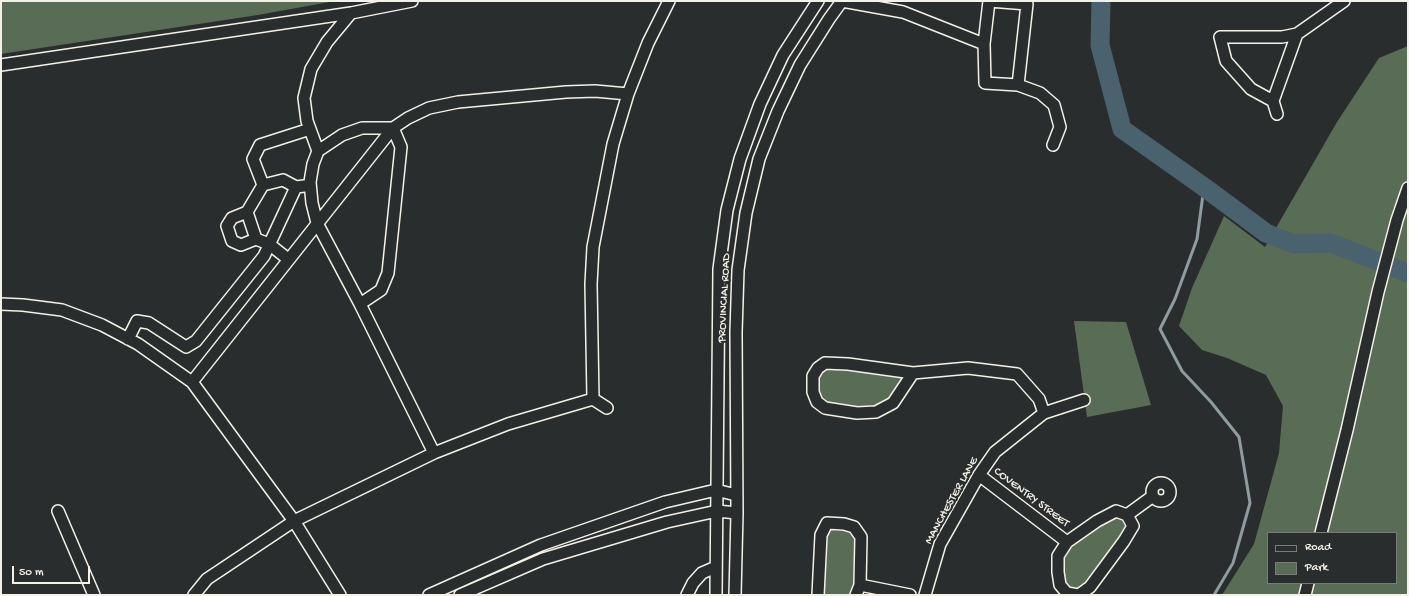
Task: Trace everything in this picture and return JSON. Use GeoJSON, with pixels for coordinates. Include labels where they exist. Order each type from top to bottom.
{"type":"FeatureCollection","features":[{"type":"Feature","properties":{"kind":"street"},"geometry":{"type":"LineString","coordinates":[[1,64],[351,13],[412,1]]}},
{"type":"Feature","properties":{"kind":"street"},"geometry":{"type":"LineString","coordinates":[[593,399],[591,284],[593,247],[613,144],[628,94],[648,43],[669,1]]}},
{"type":"Feature","properties":{"kind":"street","name":"PROVINCIAL ROAD"},"geometry":{"type":"LineString","coordinates":[[716,595],[719,268],[727,210],[740,159],[760,104],[783,55],[818,1]]}},
{"type":"Feature","properties":{"kind":"street"},"geometry":{"type":"LineString","coordinates":[[842,1],[903,12],[984,44]]}},
{"type":"Feature","properties":{"kind":"street","name":"PROVINCIAL ROAD"},"geometry":{"type":"LineString","coordinates":[[735,595],[737,514],[736,332],[738,270],[746,213],[759,159],[778,111],[800,65],[842,1]]}},
{"type":"Feature","properties":{"kind":"street"},"geometry":{"type":"LineString","coordinates":[[1018,85],[1027,4],[989,1],[984,44],[984,83],[1018,85],[1040,94],[1054,105],[1060,127],[1053,146]]}},
{"type":"Feature","properties":{"kind":"street"},"geometry":{"type":"LineString","coordinates":[[1273,102],[1251,89],[1226,61],[1220,37],[1282,37],[1297,34],[1344,1]]}},
{"type":"Feature","properties":{"kind":"street"},"geometry":{"type":"LineString","coordinates":[[318,151],[307,121],[304,98],[311,69],[327,42],[351,13]]}},
{"type":"Feature","properties":{"kind":"street"},"geometry":{"type":"LineString","coordinates":[[1277,114],[1273,102],[1297,34]]}},
{"type":"Feature","properties":{"kind":"street"},"geometry":{"type":"LineString","coordinates":[[192,382],[393,128],[408,118],[429,108],[458,102],[566,92],[596,91],[628,94]]}},
{"type":"Feature","properties":{"kind":"street"},"geometry":{"type":"LineString","coordinates":[[263,184],[253,159],[260,145],[310,128]]}},
{"type":"Feature","properties":{"kind":"street"},"geometry":{"type":"LineString","coordinates":[[393,128],[362,128],[342,135],[318,151],[313,164],[310,186],[312,203],[317,223],[360,304],[434,453]]}},
{"type":"Feature","properties":{"kind":"street"},"geometry":{"type":"LineString","coordinates":[[360,304],[381,290],[388,273],[401,147],[393,128]]}},
{"type":"Feature","properties":{"kind":"street"},"geometry":{"type":"LineString","coordinates":[[736,172],[755,176]]}},
{"type":"Feature","properties":{"kind":"street"},"geometry":{"type":"LineString","coordinates":[[288,259],[269,244],[256,239],[241,245],[232,241],[227,226],[232,218],[247,212],[263,184],[283,180],[296,187],[310,186]]}},
{"type":"Feature","properties":{"kind":"street"},"geometry":{"type":"LineString","coordinates":[[128,339],[137,321],[149,323],[186,347],[196,341],[264,256],[296,187]]}},
{"type":"Feature","properties":{"kind":"street"},"geometry":{"type":"LineString","coordinates":[[1321,532],[1348,430],[1378,292],[1397,220],[1405,210],[1408,188]]}},
{"type":"Feature","properties":{"kind":"street"},"geometry":{"type":"LineString","coordinates":[[247,212],[256,239]]}},
{"type":"Feature","properties":{"kind":"street"},"geometry":{"type":"LineString","coordinates":[[1,304],[62,310],[102,325],[138,344],[192,382],[294,522],[340,595]]}},
{"type":"Feature","properties":{"kind":"street"},"geometry":{"type":"LineString","coordinates":[[913,373],[893,403],[876,412],[857,413],[825,408],[816,402],[813,392],[813,376],[818,368],[825,363],[848,364],[913,373],[968,368],[1017,374],[1039,400],[1044,413]]}},
{"type":"Feature","properties":{"kind":"street"},"geometry":{"type":"LineString","coordinates":[[194,595],[207,579],[294,522],[434,453],[508,424],[593,399],[608,408]]}},
{"type":"Feature","properties":{"kind":"street","name":"MANCHESTER LANE"},"geometry":{"type":"LineString","coordinates":[[925,595],[940,544],[978,475],[995,452],[1044,413],[1084,400]]}},
{"type":"Feature","properties":{"kind":"street","name":"COVENTRY STREET"},"geometry":{"type":"LineString","coordinates":[[978,475],[1067,542]]}},
{"type":"Feature","properties":{"kind":"street"},"geometry":{"type":"LineString","coordinates":[[429,595],[541,545],[665,502],[716,490],[736,495]]}},
{"type":"Feature","properties":{"kind":"street"},"geometry":{"type":"LineString","coordinates":[[1128,515],[1153,496]]}},
{"type":"Feature","properties":{"kind":"street"},"geometry":{"type":"LineString","coordinates":[[58,511],[94,595]]}},
{"type":"Feature","properties":{"kind":"street"},"geometry":{"type":"LineString","coordinates":[[460,595],[543,559],[667,522],[717,511],[737,514]]}},
{"type":"Feature","properties":{"kind":"street","name":"COVENTRY STREET"},"geometry":{"type":"LineString","coordinates":[[1116,511],[1128,515],[1133,526],[1093,591],[1079,595],[1067,593],[1060,585],[1058,556],[1067,542],[1097,520],[1116,511]]}},
{"type":"Feature","properties":{"kind":"street"},"geometry":{"type":"LineString","coordinates":[[818,595],[821,535],[827,523],[844,524],[854,527],[861,537],[858,590],[910,595]]}},
{"type":"Feature","properties":{"kind":"street"},"geometry":{"type":"LineString","coordinates":[[687,595],[693,583],[702,573],[716,567]]}},
{"type":"Feature","properties":{"kind":"street"},"geometry":{"type":"LineString","coordinates":[[1305,595],[1308,584]]}},
{"type":"Feature","properties":{"kind":"green space"},"geometry":{"type":"Polygon","coordinates":[[[1,1],[335,1],[258,15],[1,54],[1,1]]]}},
{"type":"Feature","properties":{"kind":"green space"},"geometry":{"type":"Polygon","coordinates":[[[1408,46],[1408,595],[1222,595],[1254,544],[1279,453],[1283,406],[1266,375],[1227,358],[1202,350],[1179,326],[1192,288],[1224,216],[1265,247],[1337,122],[1379,58],[1408,46]]]}},
{"type":"Feature","properties":{"kind":"green space"},"geometry":{"type":"Polygon","coordinates":[[[1074,321],[1126,322],[1151,405],[1087,417],[1074,321]]]}},
{"type":"Feature","properties":{"kind":"green space"},"geometry":{"type":"Polygon","coordinates":[[[818,368],[913,373],[906,385],[876,412],[817,402],[818,368]]]}},
{"type":"Feature","properties":{"kind":"green space"},"geometry":{"type":"Polygon","coordinates":[[[1112,517],[1122,520],[1127,530],[1090,583],[1080,589],[1071,587],[1064,580],[1062,570],[1063,556],[1070,544],[1112,517]]]}},
{"type":"Feature","properties":{"kind":"green space"},"geometry":{"type":"Polygon","coordinates":[[[828,530],[843,531],[852,534],[858,542],[857,584],[853,595],[821,595],[823,541],[828,530]]]}},
{"type":"Feature","properties":{"kind":"waterway"},"geometry":{"type":"LineString","coordinates":[[1101,1],[1100,45],[1122,129],[1266,233],[1294,244],[1331,243],[1408,273]]}},
{"type":"Feature","properties":{"kind":"waterway"},"geometry":{"type":"LineString","coordinates":[[1204,187],[1197,239],[1175,299],[1160,329],[1182,371],[1211,402],[1239,437],[1250,503],[1233,563],[1214,595]]}}]}
